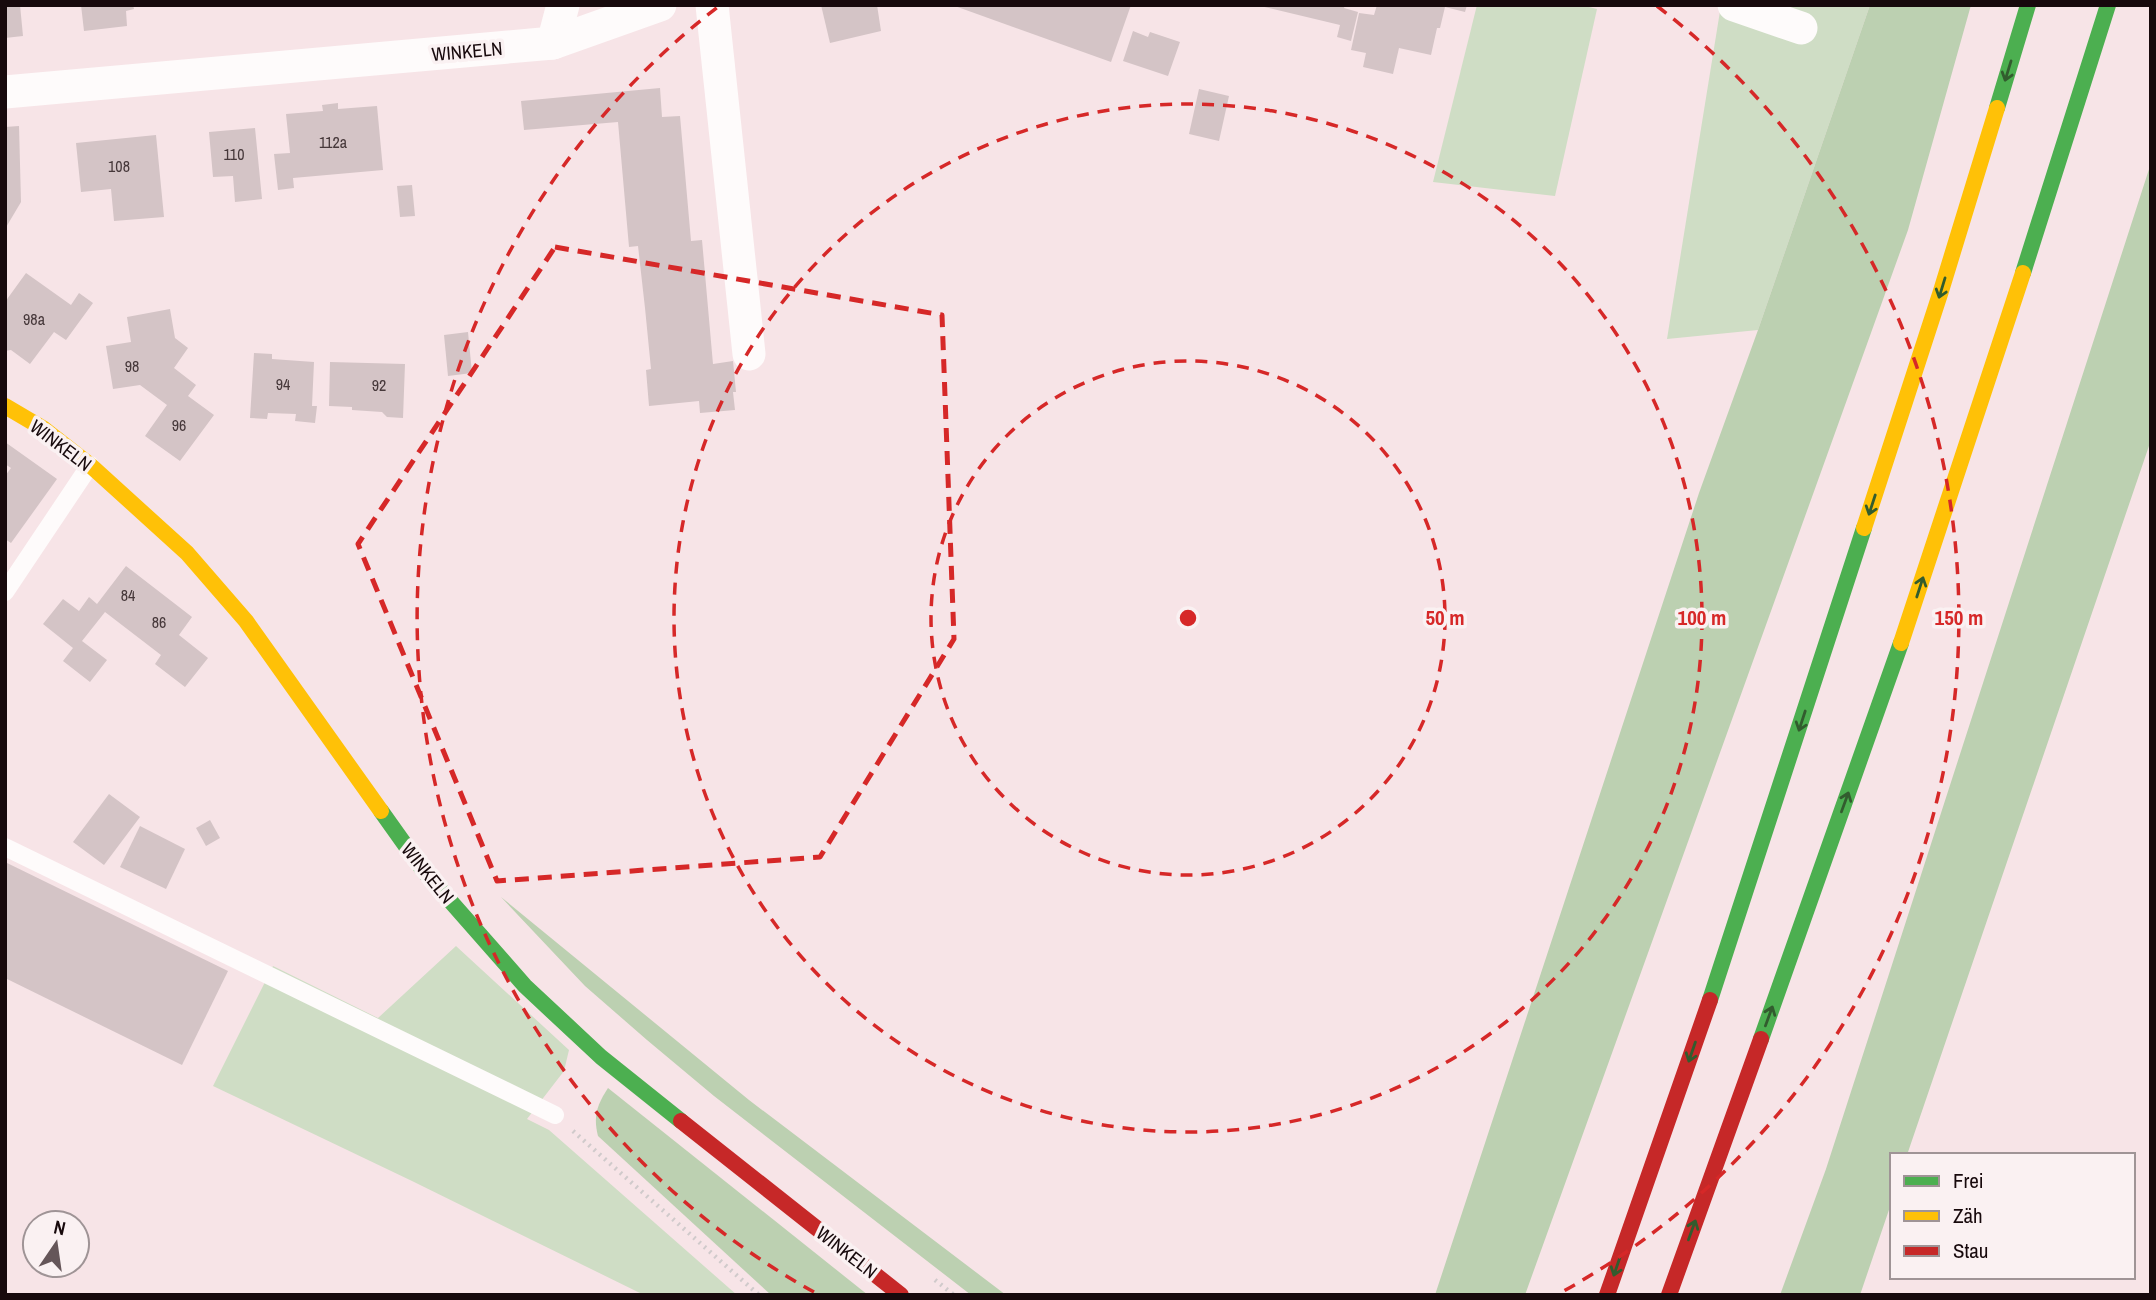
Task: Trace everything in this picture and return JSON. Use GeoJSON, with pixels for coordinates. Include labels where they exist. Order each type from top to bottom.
{"type":"FeatureCollection","features":[{"type":"Feature","properties":{"kind":"main road"},"geometry":{"type":"LineString","coordinates":[[1607,1295],[1728,951],[1937,304],[2028,5]]}},
{"type":"Feature","properties":{"kind":"main road"},"geometry":{"type":"LineString","coordinates":[[1669,1295],[1890,677],[2012,309],[2108,5]]}},
{"type":"Feature","properties":{"kind":"main road","name":"WINKELN"},"geometry":{"type":"LineString","coordinates":[[5,406],[44,429],[90,465],[187,553],[246,621],[423,870],[525,986],[601,1056],[901,1295]]}},
{"type":"Feature","properties":{"kind":"street"},"geometry":{"type":"LineString","coordinates":[[553,43],[564,5]]}},
{"type":"Feature","properties":{"kind":"street","name":"WINKELN"},"geometry":{"type":"LineString","coordinates":[[5,92],[553,43],[660,5]]}},
{"type":"Feature","properties":{"kind":"street"},"geometry":{"type":"LineString","coordinates":[[712,5],[749,354]]}},
{"type":"Feature","properties":{"kind":"street"},"geometry":{"type":"LineString","coordinates":[[1734,5],[1801,28]]}},
{"type":"Feature","properties":{"kind":"lane"},"geometry":{"type":"LineString","coordinates":[[5,592],[90,465]]}},
{"type":"Feature","properties":{"kind":"lane"},"geometry":{"type":"LineString","coordinates":[[5,847],[555,1115]]}},
{"type":"Feature","properties":{"kind":"path"},"geometry":{"type":"LineString","coordinates":[[555,1115],[759,1295]]}},
{"type":"Feature","properties":{"kind":"highlighted area"},"geometry":{"type":"Polygon","coordinates":[[[555,247],[942,315],[954,639],[820,857],[497,881],[358,544],[555,247]]]}},
{"type":"Feature","properties":{"kind":"green space"},"geometry":{"type":"Polygon","coordinates":[[[1477,5],[1581,5],[1597,9],[1555,196],[1433,182],[1477,5]]]}},
{"type":"Feature","properties":{"kind":"green space"},"geometry":{"type":"Polygon","coordinates":[[[1721,5],[1870,5],[1758,330],[1667,339],[1721,5]]]}},
{"type":"Feature","properties":{"kind":"green space"},"geometry":{"type":"Polygon","coordinates":[[[1870,5],[1971,5],[1908,230],[1525,1295],[1435,1295],[1699,493],[1870,5]]]}},
{"type":"Feature","properties":{"kind":"green space"},"geometry":{"type":"Polygon","coordinates":[[[2151,163],[2151,440],[1908,1153],[1890,1153],[1890,1207],[1860,1295],[1780,1295],[1826,1169],[2151,163]]]}},
{"type":"Feature","properties":{"kind":"green space"},"geometry":{"type":"Polygon","coordinates":[[[501,897],[749,1100],[1006,1295],[971,1295],[714,1096],[585,986],[501,897]]]}},
{"type":"Feature","properties":{"kind":"green space"},"geometry":{"type":"Polygon","coordinates":[[[456,946],[569,1050],[564,1071],[527,1119],[549,1130],[737,1295],[644,1295],[213,1086],[273,966],[378,1018],[456,946]]]}},
{"type":"Feature","properties":{"kind":"green space"},"geometry":{"type":"Polygon","coordinates":[[[608,1088],[868,1295],[771,1295],[598,1136],[597,1111],[608,1088]]]}},
{"type":"Feature","properties":{"kind":"building"},"geometry":{"type":"Polygon","coordinates":[[[5,5],[20,5],[23,36],[5,38],[5,5]]]}},
{"type":"Feature","properties":{"kind":"building"},"geometry":{"type":"Polygon","coordinates":[[[81,5],[133,5],[134,9],[126,11],[127,26],[84,31],[81,5]]]}},
{"type":"Feature","properties":{"kind":"building"},"geometry":{"type":"Polygon","coordinates":[[[821,5],[877,5],[881,31],[830,43],[821,5]]]}},
{"type":"Feature","properties":{"kind":"building"},"geometry":{"type":"Polygon","coordinates":[[[952,5],[1131,5],[1111,62],[952,5]]]}},
{"type":"Feature","properties":{"kind":"building"},"geometry":{"type":"Polygon","coordinates":[[[1256,5],[1345,5],[1344,8],[1358,12],[1351,41],[1337,37],[1340,25],[1256,5]]]}},
{"type":"Feature","properties":{"kind":"building"},"geometry":{"type":"Polygon","coordinates":[[[1377,5],[1467,5],[1465,12],[1445,7],[1431,55],[1399,48],[1393,74],[1363,67],[1366,53],[1351,50],[1359,13],[1374,15],[1377,5]]]}},
{"type":"Feature","properties":{"kind":"building"},"geometry":{"type":"Polygon","coordinates":[[[1133,31],[1148,37],[1150,32],[1180,42],[1168,76],[1123,61],[1133,31]]]}},
{"type":"Feature","properties":{"kind":"building"},"geometry":{"type":"Polygon","coordinates":[[[660,88],[662,117],[680,116],[691,241],[702,240],[713,364],[733,361],[735,410],[700,413],[699,401],[649,406],[646,370],[651,369],[645,308],[638,246],[629,247],[618,122],[524,130],[521,101],[660,88]]]}},
{"type":"Feature","properties":{"kind":"building"},"geometry":{"type":"Polygon","coordinates":[[[1199,89],[1229,96],[1219,141],[1189,134],[1199,89]]]}},
{"type":"Feature","properties":{"kind":"building"},"geometry":{"type":"Polygon","coordinates":[[[338,103],[338,109],[377,106],[383,170],[293,178],[294,188],[278,190],[274,154],[290,153],[286,114],[323,111],[322,105],[338,103]]]}},
{"type":"Feature","properties":{"kind":"building"},"geometry":{"type":"Polygon","coordinates":[[[19,126],[21,202],[5,229],[5,127],[19,126]]]}},
{"type":"Feature","properties":{"kind":"building"},"geometry":{"type":"Polygon","coordinates":[[[255,128],[262,199],[235,202],[233,176],[213,177],[209,132],[255,128]]]}},
{"type":"Feature","properties":{"kind":"building"},"geometry":{"type":"Polygon","coordinates":[[[156,135],[164,217],[114,221],[111,189],[81,192],[76,143],[156,135]]]}},
{"type":"Feature","properties":{"kind":"building"},"geometry":{"type":"Polygon","coordinates":[[[412,185],[415,216],[400,217],[397,186],[412,185]]]}},
{"type":"Feature","properties":{"kind":"building"},"geometry":{"type":"Polygon","coordinates":[[[26,273],[71,305],[79,293],[93,303],[66,340],[54,332],[30,364],[11,350],[5,351],[5,302],[26,273]]]}},
{"type":"Feature","properties":{"kind":"building"},"geometry":{"type":"Polygon","coordinates":[[[170,309],[175,338],[188,348],[174,368],[196,385],[188,396],[214,415],[180,461],[145,436],[167,405],[140,385],[113,389],[106,346],[131,342],[127,317],[170,309]]]}},
{"type":"Feature","properties":{"kind":"building"},"geometry":{"type":"Polygon","coordinates":[[[468,332],[472,373],[448,376],[444,335],[468,332]]]}},
{"type":"Feature","properties":{"kind":"building"},"geometry":{"type":"Polygon","coordinates":[[[254,353],[272,354],[272,359],[314,362],[312,406],[317,406],[315,423],[295,421],[296,414],[268,413],[267,419],[250,418],[254,353]]]}},
{"type":"Feature","properties":{"kind":"building"},"geometry":{"type":"Polygon","coordinates":[[[330,362],[405,364],[403,418],[387,417],[382,412],[352,410],[352,407],[329,406],[330,362]]]}},
{"type":"Feature","properties":{"kind":"building"},"geometry":{"type":"Polygon","coordinates":[[[5,442],[57,479],[11,543],[5,539],[5,476],[11,468],[5,464],[5,442]]]}},
{"type":"Feature","properties":{"kind":"building"},"geometry":{"type":"Polygon","coordinates":[[[126,566],[192,617],[179,635],[208,658],[185,687],[155,664],[161,655],[105,612],[82,641],[107,660],[90,682],[63,661],[73,648],[43,624],[63,599],[79,611],[89,597],[97,604],[126,566]]]}},
{"type":"Feature","properties":{"kind":"building"},"geometry":{"type":"Polygon","coordinates":[[[109,794],[140,817],[104,865],[73,842],[109,794]]]}},
{"type":"Feature","properties":{"kind":"building"},"geometry":{"type":"Polygon","coordinates":[[[210,820],[220,838],[206,846],[196,828],[210,820]]]}},
{"type":"Feature","properties":{"kind":"building"},"geometry":{"type":"Polygon","coordinates":[[[140,826],[185,849],[166,889],[120,867],[140,826]]]}},
{"type":"Feature","properties":{"kind":"building"},"geometry":{"type":"Polygon","coordinates":[[[5,862],[228,971],[182,1065],[5,978],[5,862]]]}},
{"type":"Feature","properties":{"kind":"traffic: fast"},"geometry":{"type":"LineString","coordinates":[[1997,108],[2028,5]]}},
{"type":"Feature","properties":{"kind":"traffic: fast"},"geometry":{"type":"LineString","coordinates":[[2023,273],[2108,5]]}},
{"type":"Feature","properties":{"kind":"traffic: fast"},"geometry":{"type":"LineString","coordinates":[[1710,1000],[1864,528]]}},
{"type":"Feature","properties":{"kind":"traffic: fast"},"geometry":{"type":"LineString","coordinates":[[1761,1039],[1901,643]]}},
{"type":"Feature","properties":{"kind":"traffic: fast"},"geometry":{"type":"LineString","coordinates":[[381,811],[423,870],[525,986],[601,1057],[681,1121]]}},
{"type":"Feature","properties":{"kind":"traffic: slow"},"geometry":{"type":"LineString","coordinates":[[1864,528],[1997,108]]}},
{"type":"Feature","properties":{"kind":"traffic: slow"},"geometry":{"type":"LineString","coordinates":[[1901,643],[2023,273]]}},
{"type":"Feature","properties":{"kind":"traffic: slow"},"geometry":{"type":"LineString","coordinates":[[5,406],[44,429],[90,465],[187,553],[246,621],[381,811]]}},
{"type":"Feature","properties":{"kind":"traffic: jam"},"geometry":{"type":"LineString","coordinates":[[1607,1295],[1710,1000]]}},
{"type":"Feature","properties":{"kind":"traffic: jam"},"geometry":{"type":"LineString","coordinates":[[1669,1295],[1761,1039]]}},
{"type":"Feature","properties":{"kind":"traffic: jam"},"geometry":{"type":"LineString","coordinates":[[681,1121],[901,1295]]}}]}
